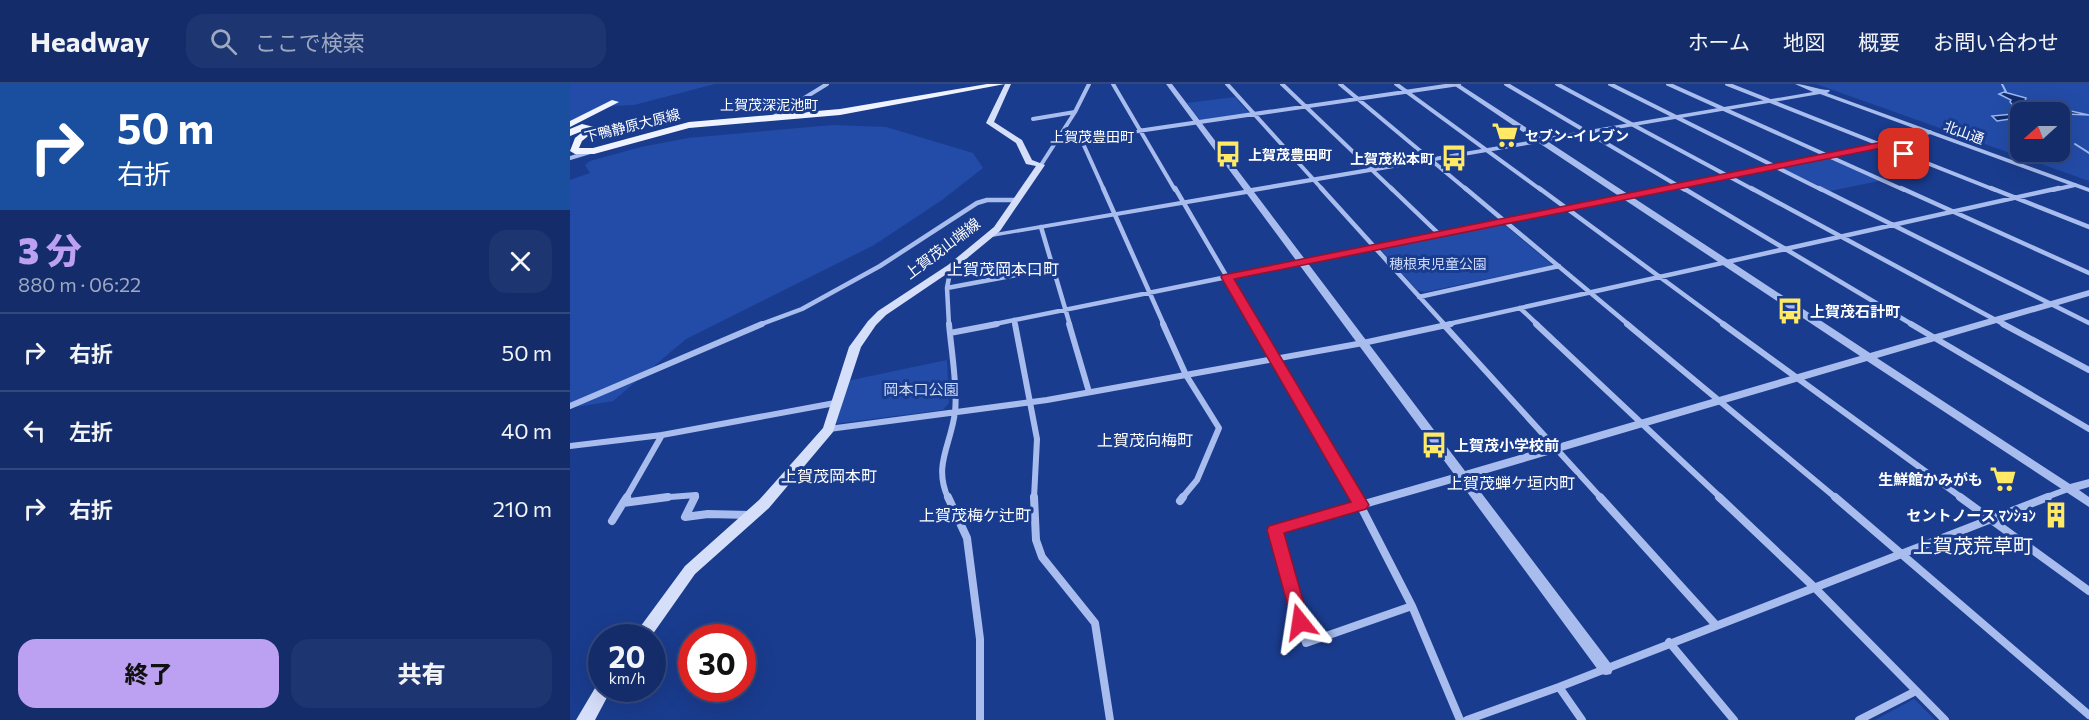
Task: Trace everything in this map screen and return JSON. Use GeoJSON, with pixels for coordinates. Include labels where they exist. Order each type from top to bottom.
{"type":"FeatureCollection","features":[{"type":"Feature","properties":{"kind":"main road","name":"下鴨静原大原線"},"geometry":{"type":"LineString","coordinates":[[570,133],[582,127],[592,128],[578,140],[574,149],[575,151],[594,151],[672,129],[775,116],[840,112],[1001,84]]}},
{"type":"Feature","properties":{"kind":"main road"},"geometry":{"type":"LineString","coordinates":[[1008,84],[990,123],[1019,142],[1029,162],[1041,165]]}},
{"type":"Feature","properties":{"kind":"main road","name":"下鴨静原大原線"},"geometry":{"type":"LineString","coordinates":[[570,113],[586,106],[615,102],[570,124]]}},
{"type":"Feature","properties":{"kind":"main road","name":"上賀茂山端線"},"geometry":{"type":"LineString","coordinates":[[650,624],[690,570],[764,504],[829,429],[835,403],[855,347],[872,323],[882,313],[951,267],[997,229],[1041,165]]}},
{"type":"Feature","properties":{"kind":"main road"},"geometry":{"type":"LineString","coordinates":[[585,720],[596,702]]}},
{"type":"Feature","properties":{"kind":"street"},"geometry":{"type":"LineString","coordinates":[[775,116],[827,84]]}},
{"type":"Feature","properties":{"kind":"street"},"geometry":{"type":"LineString","coordinates":[[1041,165],[1075,112],[1089,84]]}},
{"type":"Feature","properties":{"kind":"street"},"geometry":{"type":"LineString","coordinates":[[1113,84],[1361,505],[1412,606],[1460,720]]}},
{"type":"Feature","properties":{"kind":"street"},"geometry":{"type":"LineString","coordinates":[[1169,84],[1606,669]]}},
{"type":"Feature","properties":{"kind":"street"},"geometry":{"type":"LineString","coordinates":[[1227,84],[1715,624]]}},
{"type":"Feature","properties":{"kind":"street"},"geometry":{"type":"LineString","coordinates":[[1282,84],[1439,234]]}},
{"type":"Feature","properties":{"kind":"street"},"geometry":{"type":"LineString","coordinates":[[1340,84],[1902,553],[2089,715]]}},
{"type":"Feature","properties":{"kind":"street"},"geometry":{"type":"LineString","coordinates":[[1396,84],[2089,591]]}},
{"type":"Feature","properties":{"kind":"street"},"geometry":{"type":"LineString","coordinates":[[1056,143],[1457,84],[1624,197],[2089,503]]}},
{"type":"Feature","properties":{"kind":"street"},"geometry":{"type":"LineString","coordinates":[[1506,84],[2089,429]]}},
{"type":"Feature","properties":{"kind":"street"},"geometry":{"type":"LineString","coordinates":[[1557,84],[2089,370]]}},
{"type":"Feature","properties":{"kind":"street"},"geometry":{"type":"LineString","coordinates":[[1610,84],[2089,323]]}},
{"type":"Feature","properties":{"kind":"street"},"geometry":{"type":"LineString","coordinates":[[1668,84],[2089,273]]}},
{"type":"Feature","properties":{"kind":"street"},"geometry":{"type":"LineString","coordinates":[[1728,84],[2089,227]]}},
{"type":"Feature","properties":{"kind":"street","name":"北山通"},"geometry":{"type":"LineString","coordinates":[[1798,84],[2084,186]]}},
{"type":"Feature","properties":{"kind":"street","name":"北山通"},"geometry":{"type":"LineString","coordinates":[[1807,84],[1824,92]]}},
{"type":"Feature","properties":{"kind":"street"},"geometry":{"type":"LineString","coordinates":[[989,236],[1824,92]]}},
{"type":"Feature","properties":{"kind":"street"},"geometry":{"type":"LineString","coordinates":[[740,99],[758,101],[750,105],[784,109]]}},
{"type":"Feature","properties":{"kind":"street"},"geometry":{"type":"LineString","coordinates":[[1033,119],[1075,112]]}},
{"type":"Feature","properties":{"kind":"street"},"geometry":{"type":"LineString","coordinates":[[950,333],[1882,145],[1934,131]]}},
{"type":"Feature","properties":{"kind":"street"},"geometry":{"type":"LineString","coordinates":[[1081,139],[1186,375],[1219,428],[1197,480],[1180,501]]}},
{"type":"Feature","properties":{"kind":"street"},"geometry":{"type":"LineString","coordinates":[[570,158],[594,151]]}},
{"type":"Feature","properties":{"kind":"street"},"geometry":{"type":"LineString","coordinates":[[829,429],[1030,403],[1363,343],[2014,197],[2084,186]]}},
{"type":"Feature","properties":{"kind":"street"},"geometry":{"type":"LineString","coordinates":[[570,406],[789,312],[802,309],[880,266],[977,202],[1018,200]]}},
{"type":"Feature","properties":{"kind":"street"},"geometry":{"type":"LineString","coordinates":[[1041,227],[1089,392]]}},
{"type":"Feature","properties":{"kind":"street"},"geometry":{"type":"LineString","coordinates":[[1419,297],[1559,266]]}},
{"type":"Feature","properties":{"kind":"street"},"geometry":{"type":"LineString","coordinates":[[951,267],[947,288],[955,412],[943,457],[941,483],[967,538],[980,639],[980,720]]}},
{"type":"Feature","properties":{"kind":"street"},"geometry":{"type":"LineString","coordinates":[[947,288],[1053,268]]}},
{"type":"Feature","properties":{"kind":"street"},"geometry":{"type":"LineString","coordinates":[[1412,606],[1306,643],[1275,530],[2089,293]]}},
{"type":"Feature","properties":{"kind":"street"},"geometry":{"type":"LineString","coordinates":[[1520,308],[1814,587],[1945,720]]}},
{"type":"Feature","properties":{"kind":"street"},"geometry":{"type":"LineString","coordinates":[[1014,320],[1037,440],[1033,511],[1036,540],[1042,556],[1095,623],[1110,720]]}},
{"type":"Feature","properties":{"kind":"street"},"geometry":{"type":"LineString","coordinates":[[570,446],[662,435],[835,403]]}},
{"type":"Feature","properties":{"kind":"street"},"geometry":{"type":"LineString","coordinates":[[612,521],[662,435]]}},
{"type":"Feature","properties":{"kind":"street"},"geometry":{"type":"LineString","coordinates":[[1467,720],[1606,669],[1715,624],[1989,519],[2089,483]]}},
{"type":"Feature","properties":{"kind":"street"},"geometry":{"type":"LineString","coordinates":[[623,503],[689,494],[696,495],[685,517],[708,514],[751,515]]}},
{"type":"Feature","properties":{"kind":"street"},"geometry":{"type":"LineString","coordinates":[[1670,642],[1734,720]]}},
{"type":"Feature","properties":{"kind":"street"},"geometry":{"type":"LineString","coordinates":[[1559,687],[1582,720]]}},
{"type":"Feature","properties":{"kind":"street"},"geometry":{"type":"LineString","coordinates":[[1859,720],[1916,691]]}},
{"type":"Feature","properties":{"kind":"green space"},"geometry":{"type":"Polygon","coordinates":[[[570,84],[715,84],[634,105],[613,106],[570,121],[570,84]]]}},
{"type":"Feature","properties":{"kind":"green space"},"geometry":{"type":"Polygon","coordinates":[[[1816,84],[2089,84],[2089,181],[2036,162],[2070,162],[2070,102],[2010,102],[2010,153],[1816,84]]]}},
{"type":"Feature","properties":{"kind":"green space"},"geometry":{"type":"Polygon","coordinates":[[[1235,97],[1249,113],[1200,120],[1187,103],[1235,97]]]}},
{"type":"Feature","properties":{"kind":"green space"},"geometry":{"type":"Polygon","coordinates":[[[833,125],[886,127],[973,153],[983,168],[942,200],[874,245],[686,339],[613,401],[570,408],[570,180],[590,173],[585,165],[590,161],[641,147],[688,138],[833,125]]]}},
{"type":"Feature","properties":{"kind":"green space"},"geometry":{"type":"Polygon","coordinates":[[[1827,157],[1879,179],[1879,181],[1830,191],[1782,168],[1827,157]]]}},
{"type":"Feature","properties":{"kind":"green space","name":"穂根束児童公園"},"geometry":{"type":"Polygon","coordinates":[[[1500,225],[1506,226],[1551,264],[1425,292],[1417,290],[1382,251],[1385,247],[1500,225]]]}},
{"type":"Feature","properties":{"kind":"green space","name":"岡本口公園"},"geometry":{"type":"Polygon","coordinates":[[[947,360],[949,403],[943,410],[833,424],[847,381],[947,360]]]}},
{"type":"Feature","properties":{"kind":"green space"},"geometry":{"type":"Polygon","coordinates":[[[1914,699],[1935,720],[1875,720],[1914,699]]]}},
{"type":"Feature","properties":{"kind":"shaded area"},"geometry":{"type":"Polygon","coordinates":[[[2004,92],[2026,98],[2025,101],[2030,102],[2010,102],[2011,100],[1999,94],[2004,92]]]}},
{"type":"Feature","properties":{"kind":"shaded area"},"geometry":{"type":"Polygon","coordinates":[[[2070,111],[2089,115],[2070,114],[2070,111]]]}},
{"type":"Feature","properties":{"kind":"shaded area"},"geometry":{"type":"Polygon","coordinates":[[[2010,114],[2010,119],[1997,121],[1992,116],[2010,114]]]}},
{"type":"Feature","properties":{"kind":"waterway"},"geometry":{"type":"LineString","coordinates":[[2002,84],[2006,92]]}},
{"type":"Feature","properties":{"kind":"waterway"},"geometry":{"type":"LineString","coordinates":[[2075,144],[2089,153]]}},
{"type":"Feature","properties":{"kind":"place","name":"セブン-イレブン"},"geometry":{"type":"Point","coordinates":[1505,135]}},
{"type":"Feature","properties":{"kind":"place","name":"上賀茂豊田町"},"geometry":{"type":"Point","coordinates":[1228,154]}},
{"type":"Feature","properties":{"kind":"place","name":"上賀茂松本町"},"geometry":{"type":"Point","coordinates":[1454,158]}},
{"type":"Feature","properties":{"kind":"place","name":"上賀茂石計町"},"geometry":{"type":"Point","coordinates":[1790,311]}},
{"type":"Feature","properties":{"kind":"place","name":"上賀茂小学校前"},"geometry":{"type":"Point","coordinates":[1434,445]}},
{"type":"Feature","properties":{"kind":"place","name":"生鮮館かみがも"},"geometry":{"type":"Point","coordinates":[2003,479]}},
{"type":"Feature","properties":{"kind":"place","name":"セントノース ﾏﾝｼｮﾝ"},"geometry":{"type":"Point","coordinates":[2056,515]}},
{"type":"Feature","properties":{"kind":"district","name":"上賀茂深泥池町"},"geometry":{"type":"Point","coordinates":[769,104]}},
{"type":"Feature","properties":{"kind":"district","name":"上賀茂豊田町"},"geometry":{"type":"Point","coordinates":[1092,136]}},
{"type":"Feature","properties":{"kind":"district","name":"上賀茂岡本口町"},"geometry":{"type":"Point","coordinates":[1003,268]}},
{"type":"Feature","properties":{"kind":"district","name":"上賀茂向梅町"},"geometry":{"type":"Point","coordinates":[1145,439]}},
{"type":"Feature","properties":{"kind":"district","name":"上賀茂岡本町"},"geometry":{"type":"Point","coordinates":[829,475]}},
{"type":"Feature","properties":{"kind":"district","name":"上賀茂蝉ケ垣内町"},"geometry":{"type":"Point","coordinates":[1511,482]}},
{"type":"Feature","properties":{"kind":"district","name":"上賀茂梅ケ辻町"},"geometry":{"type":"Point","coordinates":[975,514]}},
{"type":"Feature","properties":{"kind":"district","name":"上賀茂荒草町"},"geometry":{"type":"Point","coordinates":[1973,545]}},
{"type":"Feature","properties":{"kind":"route"},"geometry":{"type":"LineString","coordinates":[[1300,622],[1275,530],[1361,505],[1227,277],[1882,145],[1904,154]]}}]}
